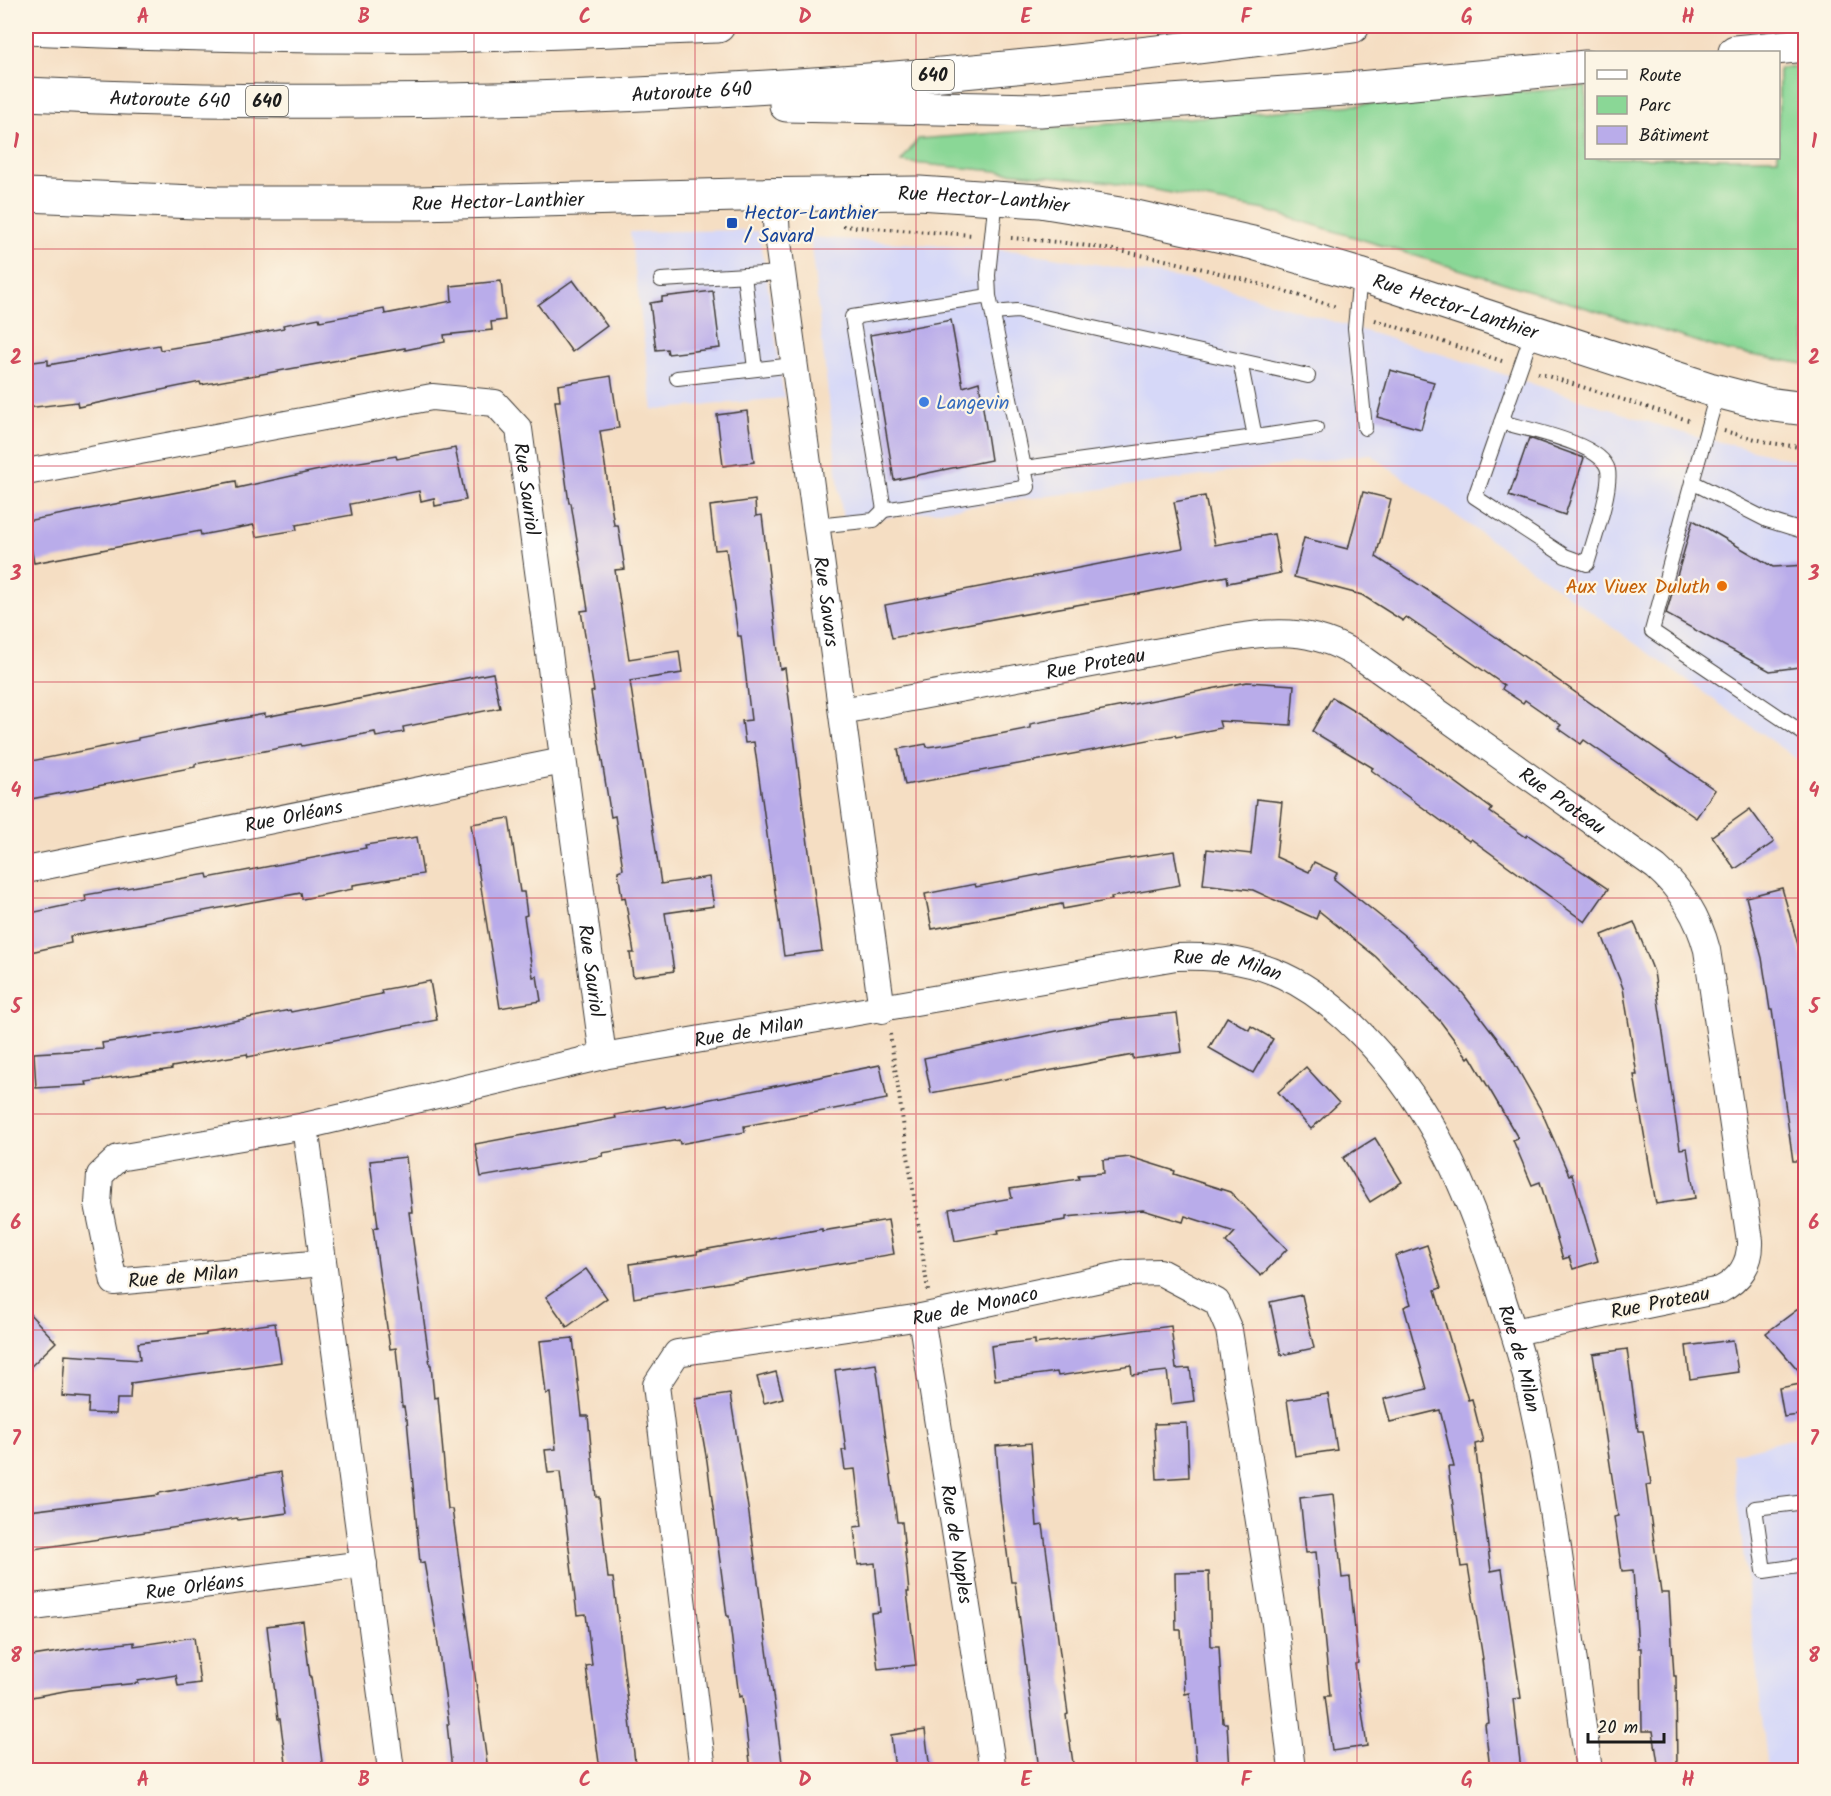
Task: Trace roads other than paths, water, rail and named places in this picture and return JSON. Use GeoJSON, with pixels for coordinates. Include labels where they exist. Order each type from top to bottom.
{"type":"FeatureCollection","features":[{"type":"Feature","properties":{"kind":"main road"},"geometry":{"type":"LineString","coordinates":[[393,36],[467,26]]}},
{"type":"Feature","properties":{"kind":"main road"},"geometry":{"type":"LineString","coordinates":[[26,28],[217,34],[393,36],[718,26]]}},
{"type":"Feature","properties":{"kind":"main road","name":"Autoroute 640"},"geometry":{"type":"LineString","coordinates":[[26,94],[243,101],[510,99],[727,90],[1003,69],[1215,45],[1353,26]]}},
{"type":"Feature","properties":{"kind":"main road"},"geometry":{"type":"LineString","coordinates":[[1746,51],[1806,45]]}},
{"type":"Feature","properties":{"kind":"main road"},"geometry":{"type":"LineString","coordinates":[[510,99],[1040,110],[1359,88],[1585,67]]}},
{"type":"Feature","properties":{"kind":"main road","name":"Rue Hector-Lanthier"},"geometry":{"type":"LineString","coordinates":[[26,195],[219,203],[419,204],[774,194],[919,193],[996,197],[1094,209],[1253,243],[1360,275],[1718,391],[1767,404],[1806,410]]}},
{"type":"Feature","properties":{"kind":"street","name":"Rue Savars"},"geometry":{"type":"LineString","coordinates":[[774,194],[777,236],[816,526],[886,1018]]}},
{"type":"Feature","properties":{"kind":"street","name":"Rue Sauriol"},"geometry":{"type":"LineString","coordinates":[[26,472],[432,397],[495,403],[519,429],[603,1056]]}},
{"type":"Feature","properties":{"kind":"street","name":"Rue Proteau"},"geometry":{"type":"LineString","coordinates":[[842,711],[1230,638],[1281,632],[1311,635],[1339,644],[1365,660],[1661,871],[1692,910],[1707,950],[1750,1241],[1747,1263],[1733,1282],[1712,1292],[1514,1332]]}},
{"type":"Feature","properties":{"kind":"street","name":"Rue Orléans"},"geometry":{"type":"LineString","coordinates":[[26,870],[562,761]]}},
{"type":"Feature","properties":{"kind":"street","name":"Rue de Milan"},"geometry":{"type":"LineString","coordinates":[[323,1263],[114,1282],[98,1204],[100,1175],[118,1158],[305,1126],[603,1056],[886,1018],[1099,969],[1176,957],[1233,958],[1268,969],[1288,978],[1324,1001],[1359,1031],[1398,1074],[1427,1117],[1450,1158],[1470,1203],[1514,1332],[1537,1422],[1549,1490],[1589,1770]]}},
{"type":"Feature","properties":{"kind":"street"},"geometry":{"type":"LineString","coordinates":[[305,1126],[391,1770]]}},
{"type":"Feature","properties":{"kind":"street","name":"Rue de Monaco"},"geometry":{"type":"LineString","coordinates":[[703,1770],[656,1385],[677,1353],[925,1305],[1129,1273],[1160,1272],[1218,1302],[1229,1330],[1275,1624],[1292,1770]]}},
{"type":"Feature","properties":{"kind":"street","name":"Rue de Naples"},"geometry":{"type":"LineString","coordinates":[[925,1305],[993,1770]]}},
{"type":"Feature","properties":{"kind":"street","name":"Rue Orléans"},"geometry":{"type":"LineString","coordinates":[[26,1608],[364,1564]]}},
{"type":"Feature","properties":{"kind":"lane"},"geometry":{"type":"LineString","coordinates":[[816,526],[874,520],[884,510],[1028,487],[989,296],[988,275],[996,197]]}},
{"type":"Feature","properties":{"kind":"lane"},"geometry":{"type":"LineString","coordinates":[[662,280],[782,273]]}},
{"type":"Feature","properties":{"kind":"lane"},"geometry":{"type":"LineString","coordinates":[[744,275],[755,369]]}},
{"type":"Feature","properties":{"kind":"lane"},"geometry":{"type":"LineString","coordinates":[[1360,275],[1355,328],[1365,428]]}},
{"type":"Feature","properties":{"kind":"lane"},"geometry":{"type":"LineString","coordinates":[[884,510],[852,317],[989,296]]}},
{"type":"Feature","properties":{"kind":"lane"},"geometry":{"type":"LineString","coordinates":[[993,313],[1017,311],[1308,376]]}},
{"type":"Feature","properties":{"kind":"lane"},"geometry":{"type":"LineString","coordinates":[[1501,422],[1580,446],[1604,461],[1608,469],[1608,485],[1587,564],[1565,556],[1475,497],[1501,422],[1533,332]]}},
{"type":"Feature","properties":{"kind":"lane"},"geometry":{"type":"LineString","coordinates":[[1240,361],[1255,437]]}},
{"type":"Feature","properties":{"kind":"lane"},"geometry":{"type":"LineString","coordinates":[[677,378],[795,365]]}},
{"type":"Feature","properties":{"kind":"lane"},"geometry":{"type":"LineString","coordinates":[[1718,391],[1652,631],[1806,735]]}},
{"type":"Feature","properties":{"kind":"lane"},"geometry":{"type":"LineString","coordinates":[[1024,468],[1316,428]]}},
{"type":"Feature","properties":{"kind":"lane"},"geometry":{"type":"LineString","coordinates":[[1692,482],[1767,520],[1806,531]]}},
{"type":"Feature","properties":{"kind":"lane"},"geometry":{"type":"LineString","coordinates":[[1806,1502],[1755,1508],[1764,1571],[1806,1565]]}},
{"type":"Feature","properties":{"kind":"place","name":"Hector-Lanthier / Savard"},"geometry":{"type":"Point","coordinates":[732,223]}},
{"type":"Feature","properties":{"kind":"place","name":"Langevin"},"geometry":{"type":"Point","coordinates":[924,402]}},
{"type":"Feature","properties":{"kind":"place","name":"Aux Viuex Duluth"},"geometry":{"type":"Point","coordinates":[1722,586]}}]}
